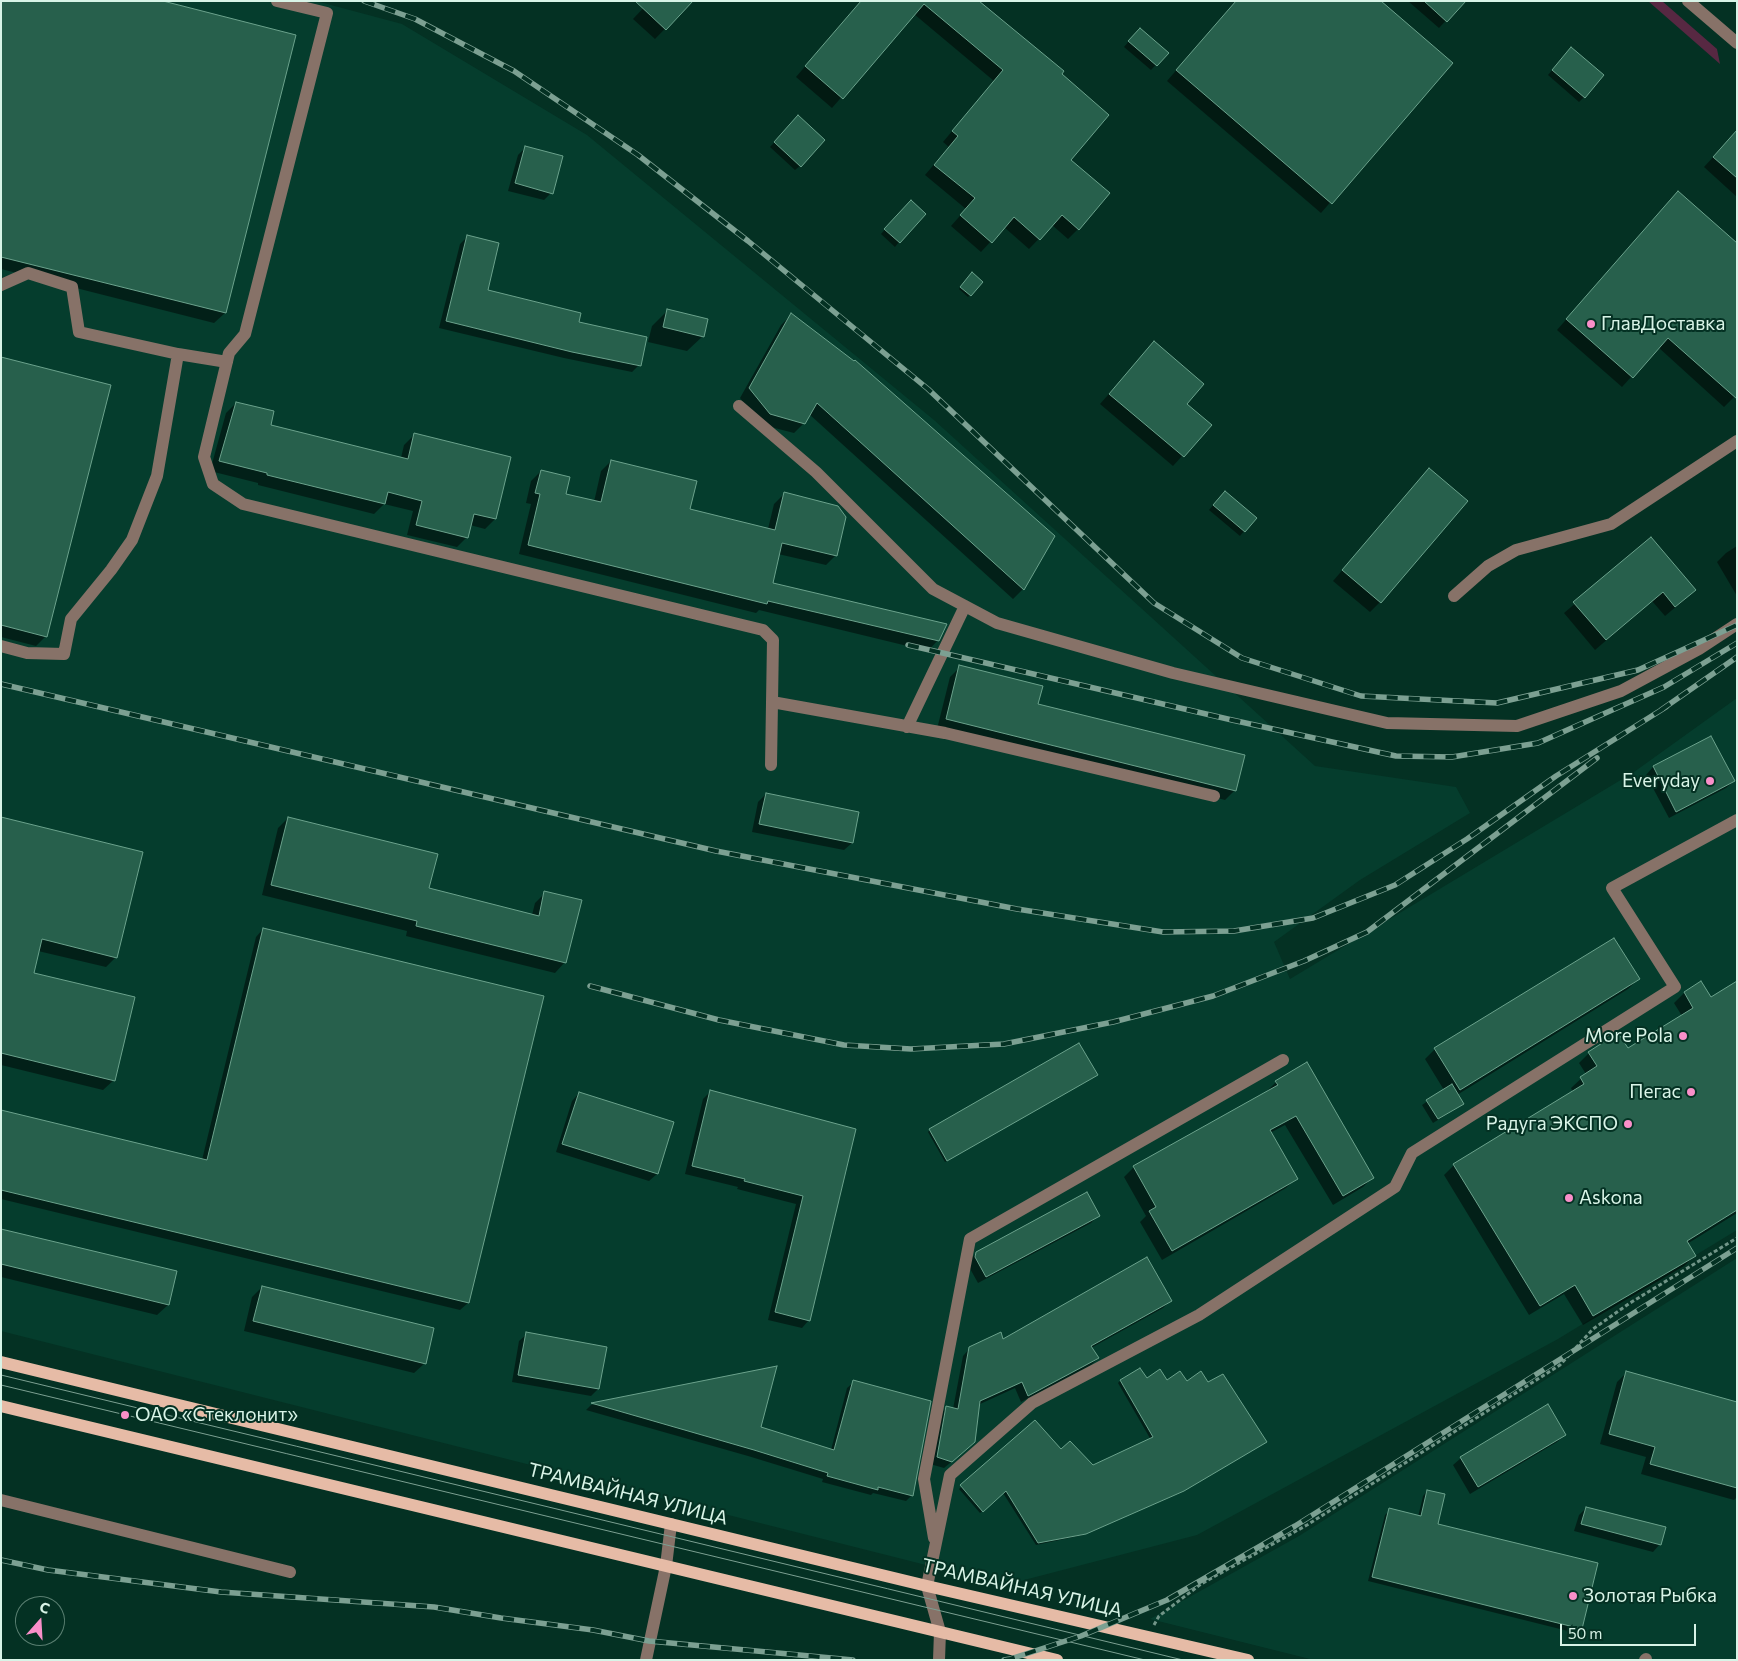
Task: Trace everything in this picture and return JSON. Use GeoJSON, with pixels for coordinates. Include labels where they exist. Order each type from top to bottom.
{"type":"FeatureCollection","features":[{"type":"Feature","properties":{"kind":"main road","name":"ТРАМВАЙНАЯ УЛИЦА"},"geometry":{"type":"LineString","coordinates":[[1,1362],[927,1586],[1248,1660]]}},
{"type":"Feature","properties":{"kind":"main road"},"geometry":{"type":"LineString","coordinates":[[1,1406],[1057,1660]]}},
{"type":"Feature","properties":{"kind":"street"},"geometry":{"type":"LineString","coordinates":[[277,1],[326,13],[245,334],[229,353],[204,457],[213,484],[243,504],[763,630],[773,640],[771,765]]}},
{"type":"Feature","properties":{"kind":"street"},"geometry":{"type":"LineString","coordinates":[[1688,1],[1737,43]]}},
{"type":"Feature","properties":{"kind":"street"},"geometry":{"type":"LineString","coordinates":[[1,285],[28,273],[72,286],[79,332],[178,354],[227,362]]}},
{"type":"Feature","properties":{"kind":"street"},"geometry":{"type":"LineString","coordinates":[[1,646],[27,653],[64,654],[71,619],[111,570],[132,540],[157,476],[178,354]]}},
{"type":"Feature","properties":{"kind":"street"},"geometry":{"type":"LineString","coordinates":[[739,406],[816,472],[933,589],[997,624],[1173,673],[1387,723],[1517,726],[1621,691],[1699,649],[1737,624]]}},
{"type":"Feature","properties":{"kind":"street"},"geometry":{"type":"LineString","coordinates":[[1454,596],[1488,566],[1516,550],[1611,524],[1737,441]]}},
{"type":"Feature","properties":{"kind":"street"},"geometry":{"type":"LineString","coordinates":[[907,727],[965,606]]}},
{"type":"Feature","properties":{"kind":"street"},"geometry":{"type":"LineString","coordinates":[[772,702],[945,734],[1214,796]]}},
{"type":"Feature","properties":{"kind":"street"},"geometry":{"type":"LineString","coordinates":[[939,1660],[940,1632],[927,1586],[950,1475],[1032,1403],[1199,1315],[1395,1187],[1412,1154],[1675,987],[1612,888],[1737,820]]}},
{"type":"Feature","properties":{"kind":"street"},"geometry":{"type":"LineString","coordinates":[[936,1545],[924,1479],[970,1239],[1283,1060]]}},
{"type":"Feature","properties":{"kind":"street"},"geometry":{"type":"LineString","coordinates":[[1,1500],[290,1572]]}},
{"type":"Feature","properties":{"kind":"street"},"geometry":{"type":"LineString","coordinates":[[646,1660],[666,1566],[671,1524]]}},
{"type":"Feature","properties":{"kind":"path"},"geometry":{"type":"LineString","coordinates":[[1148,1637],[1159,1616],[1201,1584],[1306,1525],[1560,1365],[1593,1329],[1630,1303],[1737,1238]]}},
{"type":"Feature","properties":{"kind":"shaded area"},"geometry":{"type":"Polygon","coordinates":[[[1,1],[316,1],[402,24],[587,135],[934,420],[1315,766],[1456,787],[1470,813],[1360,880],[1274,942],[1290,979],[1634,772],[1737,698],[1737,1230],[1558,1339],[1197,1535],[1005,1585],[1,1331],[1,1]]]}},
{"type":"Feature","properties":{"kind":"shaded area"},"geometry":{"type":"Polygon","coordinates":[[[1648,1],[1662,1],[1717,49],[1720,64],[1648,1]]]}},
{"type":"Feature","properties":{"kind":"shaded area"},"geometry":{"type":"Polygon","coordinates":[[[1737,1258],[1737,1660],[1314,1660],[1150,1619],[1299,1536],[1737,1258]]]}},
{"type":"Feature","properties":{"kind":"building"},"geometry":{"type":"Polygon","coordinates":[[[1,1],[163,1],[296,35],[226,313],[1,257],[1,1]]]}},
{"type":"Feature","properties":{"kind":"building"},"geometry":{"type":"Polygon","coordinates":[[[635,1],[693,1],[666,30],[635,1]]]}},
{"type":"Feature","properties":{"kind":"building"},"geometry":{"type":"Polygon","coordinates":[[[861,1],[979,1],[1064,71],[1062,74],[1109,115],[1071,160],[1110,193],[1079,230],[1062,215],[1040,240],[1014,217],[992,243],[960,215],[975,198],[934,165],[958,136],[952,131],[1003,70],[924,4],[843,99],[805,66],[861,1]]]}},
{"type":"Feature","properties":{"kind":"building"},"geometry":{"type":"Polygon","coordinates":[[[1236,1],[1381,1],[1453,63],[1332,204],[1176,70],[1236,1]]]}},
{"type":"Feature","properties":{"kind":"building"},"geometry":{"type":"Polygon","coordinates":[[[1424,1],[1466,1],[1447,22],[1424,1]]]}},
{"type":"Feature","properties":{"kind":"building"},"geometry":{"type":"Polygon","coordinates":[[[1140,28],[1169,53],[1157,66],[1128,41],[1140,28]]]}},
{"type":"Feature","properties":{"kind":"building"},"geometry":{"type":"Polygon","coordinates":[[[1571,47],[1604,75],[1585,98],[1552,70],[1571,47]]]}},
{"type":"Feature","properties":{"kind":"building"},"geometry":{"type":"Polygon","coordinates":[[[798,115],[825,140],[801,167],[774,142],[798,115]]]}},
{"type":"Feature","properties":{"kind":"building"},"geometry":{"type":"Polygon","coordinates":[[[1737,130],[1737,178],[1713,157],[1737,130]]]}},
{"type":"Feature","properties":{"kind":"building"},"geometry":{"type":"Polygon","coordinates":[[[525,146],[563,156],[553,194],[515,183],[525,146]]]}},
{"type":"Feature","properties":{"kind":"building"},"geometry":{"type":"Polygon","coordinates":[[[1678,191],[1737,243],[1737,399],[1668,338],[1633,378],[1566,319],[1678,191]]]}},
{"type":"Feature","properties":{"kind":"building"},"geometry":{"type":"Polygon","coordinates":[[[911,200],[926,214],[900,243],[884,229],[911,200]]]}},
{"type":"Feature","properties":{"kind":"building"},"geometry":{"type":"Polygon","coordinates":[[[467,235],[499,243],[488,290],[581,313],[579,322],[647,337],[641,366],[572,352],[446,321],[467,235]]]}},
{"type":"Feature","properties":{"kind":"building"},"geometry":{"type":"Polygon","coordinates":[[[972,272],[983,282],[971,296],[960,287],[972,272]]]}},
{"type":"Feature","properties":{"kind":"building"},"geometry":{"type":"Polygon","coordinates":[[[667,309],[708,319],[704,337],[663,327],[667,309]]]}},
{"type":"Feature","properties":{"kind":"building"},"geometry":{"type":"Polygon","coordinates":[[[791,313],[855,360],[1055,536],[1024,590],[817,403],[805,424],[770,414],[749,388],[791,313]]]}},
{"type":"Feature","properties":{"kind":"building"},"geometry":{"type":"Polygon","coordinates":[[[1154,341],[1204,384],[1187,404],[1212,425],[1184,457],[1109,394],[1154,341]]]}},
{"type":"Feature","properties":{"kind":"building"},"geometry":{"type":"Polygon","coordinates":[[[1,357],[111,385],[47,637],[1,625],[1,357]]]}},
{"type":"Feature","properties":{"kind":"building"},"geometry":{"type":"Polygon","coordinates":[[[236,402],[274,411],[271,425],[408,459],[414,433],[511,457],[496,519],[474,514],[468,538],[416,525],[422,501],[388,492],[385,504],[267,475],[267,473],[219,461],[236,402]]]}},
{"type":"Feature","properties":{"kind":"building"},"geometry":{"type":"Polygon","coordinates":[[[611,460],[697,481],[690,509],[775,530],[784,492],[838,506],[846,517],[837,556],[782,543],[773,583],[947,624],[939,641],[768,601],[767,604],[528,545],[540,494],[535,493],[541,470],[570,477],[566,494],[601,502],[611,460]]]}},
{"type":"Feature","properties":{"kind":"building"},"geometry":{"type":"Polygon","coordinates":[[[1429,468],[1468,501],[1381,603],[1342,570],[1429,468]]]}},
{"type":"Feature","properties":{"kind":"building"},"geometry":{"type":"Polygon","coordinates":[[[1225,491],[1257,518],[1245,532],[1213,505],[1225,491]]]}},
{"type":"Feature","properties":{"kind":"building"},"geometry":{"type":"Polygon","coordinates":[[[1651,537],[1696,590],[1675,607],[1663,592],[1606,640],[1573,602],[1651,537]]]}},
{"type":"Feature","properties":{"kind":"building"},"geometry":{"type":"Polygon","coordinates":[[[959,665],[1043,686],[1038,704],[1245,755],[1236,791],[946,719],[959,665]]]}},
{"type":"Feature","properties":{"kind":"building"},"geometry":{"type":"Polygon","coordinates":[[[1711,736],[1735,781],[1676,812],[1653,766],[1711,736]]]}},
{"type":"Feature","properties":{"kind":"building"},"geometry":{"type":"Polygon","coordinates":[[[766,793],[859,812],[853,843],[759,824],[766,793]]]}},
{"type":"Feature","properties":{"kind":"building"},"geometry":{"type":"Polygon","coordinates":[[[1,817],[143,852],[117,958],[42,939],[34,973],[135,997],[115,1081],[1,1053],[1,817]]]}},
{"type":"Feature","properties":{"kind":"building"},"geometry":{"type":"Polygon","coordinates":[[[288,817],[438,854],[429,888],[539,916],[544,891],[582,900],[566,963],[416,926],[417,921],[271,885],[288,817]]]}},
{"type":"Feature","properties":{"kind":"building"},"geometry":{"type":"Polygon","coordinates":[[[263,928],[544,996],[469,1303],[1,1190],[1,1110],[207,1160],[263,928]]]}},
{"type":"Feature","properties":{"kind":"building"},"geometry":{"type":"Polygon","coordinates":[[[1614,938],[1640,979],[1460,1090],[1434,1048],[1614,938]]]}},
{"type":"Feature","properties":{"kind":"building","name":"Радуга ЭКСПО"},"geometry":{"type":"Polygon","coordinates":[[[1701,981],[1711,997],[1737,981],[1737,1210],[1687,1241],[1696,1256],[1593,1316],[1575,1285],[1540,1306],[1453,1164],[1584,1084],[1580,1077],[1597,1066],[1588,1052],[1618,1033],[1628,1048],[1693,1008],[1684,992],[1701,981]]]}},
{"type":"Feature","properties":{"kind":"building"},"geometry":{"type":"Polygon","coordinates":[[[1079,1043],[1098,1075],[947,1161],[929,1129],[1079,1043]]]}},
{"type":"Feature","properties":{"kind":"building"},"geometry":{"type":"Polygon","coordinates":[[[1307,1062],[1374,1178],[1343,1196],[1296,1116],[1270,1130],[1298,1179],[1172,1251],[1149,1211],[1156,1207],[1133,1166],[1278,1085],[1275,1081],[1307,1062]]]}},
{"type":"Feature","properties":{"kind":"building"},"geometry":{"type":"Polygon","coordinates":[[[1452,1084],[1464,1104],[1438,1119],[1426,1100],[1452,1084]]]}},
{"type":"Feature","properties":{"kind":"building"},"geometry":{"type":"Polygon","coordinates":[[[710,1090],[856,1129],[810,1321],[775,1312],[803,1196],[692,1166],[710,1090]]]}},
{"type":"Feature","properties":{"kind":"building"},"geometry":{"type":"Polygon","coordinates":[[[579,1092],[674,1122],[658,1174],[562,1144],[579,1092]]]}},
{"type":"Feature","properties":{"kind":"building"},"geometry":{"type":"Polygon","coordinates":[[[1087,1192],[1100,1216],[986,1277],[975,1257],[976,1252],[1087,1192]]]}},
{"type":"Feature","properties":{"kind":"building"},"geometry":{"type":"Polygon","coordinates":[[[1,1229],[177,1271],[169,1305],[1,1264],[1,1229]]]}},
{"type":"Feature","properties":{"kind":"building"},"geometry":{"type":"Polygon","coordinates":[[[1147,1257],[1172,1301],[1091,1346],[1099,1358],[1028,1396],[1022,1382],[980,1401],[975,1442],[952,1462],[937,1457],[946,1406],[958,1409],[969,1347],[1001,1332],[1003,1339],[1147,1257]]]}},
{"type":"Feature","properties":{"kind":"building"},"geometry":{"type":"Polygon","coordinates":[[[262,1286],[434,1328],[426,1364],[253,1321],[262,1286]]]}},
{"type":"Feature","properties":{"kind":"building"},"geometry":{"type":"Polygon","coordinates":[[[526,1332],[607,1347],[599,1389],[518,1375],[526,1332]]]}},
{"type":"Feature","properties":{"kind":"building"},"geometry":{"type":"Polygon","coordinates":[[[777,1366],[761,1427],[834,1450],[853,1380],[931,1401],[913,1496],[878,1487],[878,1490],[827,1476],[828,1473],[754,1450],[591,1403],[777,1366]]]}},
{"type":"Feature","properties":{"kind":"building"},"geometry":{"type":"Polygon","coordinates":[[[1140,1368],[1147,1378],[1160,1369],[1167,1380],[1180,1371],[1187,1381],[1201,1371],[1208,1382],[1223,1374],[1267,1442],[1184,1491],[1086,1534],[1038,1543],[1006,1491],[983,1512],[960,1485],[1035,1420],[1061,1449],[1070,1441],[1093,1465],[1153,1437],[1120,1380],[1140,1368]]]}},
{"type":"Feature","properties":{"kind":"building"},"geometry":{"type":"Polygon","coordinates":[[[1626,1371],[1737,1402],[1737,1488],[1650,1464],[1655,1447],[1609,1434],[1626,1371]]]}},
{"type":"Feature","properties":{"kind":"building"},"geometry":{"type":"Polygon","coordinates":[[[1548,1404],[1566,1435],[1478,1487],[1460,1457],[1548,1404]]]}},
{"type":"Feature","properties":{"kind":"building"},"geometry":{"type":"Polygon","coordinates":[[[1427,1490],[1445,1494],[1438,1524],[1598,1563],[1582,1629],[1372,1577],[1389,1508],[1421,1516],[1427,1490]]]}},
{"type":"Feature","properties":{"kind":"building"},"geometry":{"type":"Polygon","coordinates":[[[1586,1507],[1666,1527],[1661,1545],[1581,1524],[1586,1507]]]}},
{"type":"Feature","properties":{"kind":"tram line"},"geometry":{"type":"LineString","coordinates":[[1,1375],[1183,1660]]}},
{"type":"Feature","properties":{"kind":"tram line"},"geometry":{"type":"LineString","coordinates":[[1,1385],[1145,1660]]}},
{"type":"Feature","properties":{"kind":"railway"},"geometry":{"type":"LineString","coordinates":[[364,1],[415,19],[514,71],[638,155],[748,241],[928,389],[1154,603],[1242,658],[1361,696],[1497,703],[1638,670],[1737,625]]}},
{"type":"Feature","properties":{"kind":"railway"},"geometry":{"type":"LineString","coordinates":[[908,645],[1396,756],[1452,757],[1538,743],[1664,687],[1737,643]]}},
{"type":"Feature","properties":{"kind":"railway"},"geometry":{"type":"LineString","coordinates":[[1661,710],[1737,657]]}},
{"type":"Feature","properties":{"kind":"railway"},"geometry":{"type":"LineString","coordinates":[[1,684],[716,851],[1017,909],[1163,932],[1234,931],[1313,918],[1395,885],[1467,839],[1556,776],[1666,707]]}},
{"type":"Feature","properties":{"kind":"railway"},"geometry":{"type":"LineString","coordinates":[[590,986],[719,1020],[844,1045],[911,1049],[1004,1044],[1113,1022],[1213,996],[1304,961],[1367,932],[1597,758]]}},
{"type":"Feature","properties":{"kind":"railway"},"geometry":{"type":"LineString","coordinates":[[1004,1660],[1081,1636],[1167,1600],[1295,1526],[1737,1248]]}},
{"type":"Feature","properties":{"kind":"railway"},"geometry":{"type":"LineString","coordinates":[[1,1560],[48,1570],[221,1592],[434,1607],[593,1630],[649,1641],[853,1660]]}},
{"type":"Feature","properties":{"kind":"place","name":"ГлавДоставка"},"geometry":{"type":"Point","coordinates":[1591,324]}},
{"type":"Feature","properties":{"kind":"place","name":"Everyday"},"geometry":{"type":"Point","coordinates":[1710,781]}},
{"type":"Feature","properties":{"kind":"place","name":"More Pola"},"geometry":{"type":"Point","coordinates":[1683,1036]}},
{"type":"Feature","properties":{"kind":"place","name":"Пегас"},"geometry":{"type":"Point","coordinates":[1691,1092]}},
{"type":"Feature","properties":{"kind":"place","name":"Радуга ЭКСПО"},"geometry":{"type":"Point","coordinates":[1628,1124]}},
{"type":"Feature","properties":{"kind":"place","name":"Askona"},"geometry":{"type":"Point","coordinates":[1569,1198]}},
{"type":"Feature","properties":{"kind":"place","name":"ОАО «Стеклонит»"},"geometry":{"type":"Point","coordinates":[125,1415]}},
{"type":"Feature","properties":{"kind":"place","name":"Золотая Рыбка"},"geometry":{"type":"Point","coordinates":[1573,1596]}}]}
